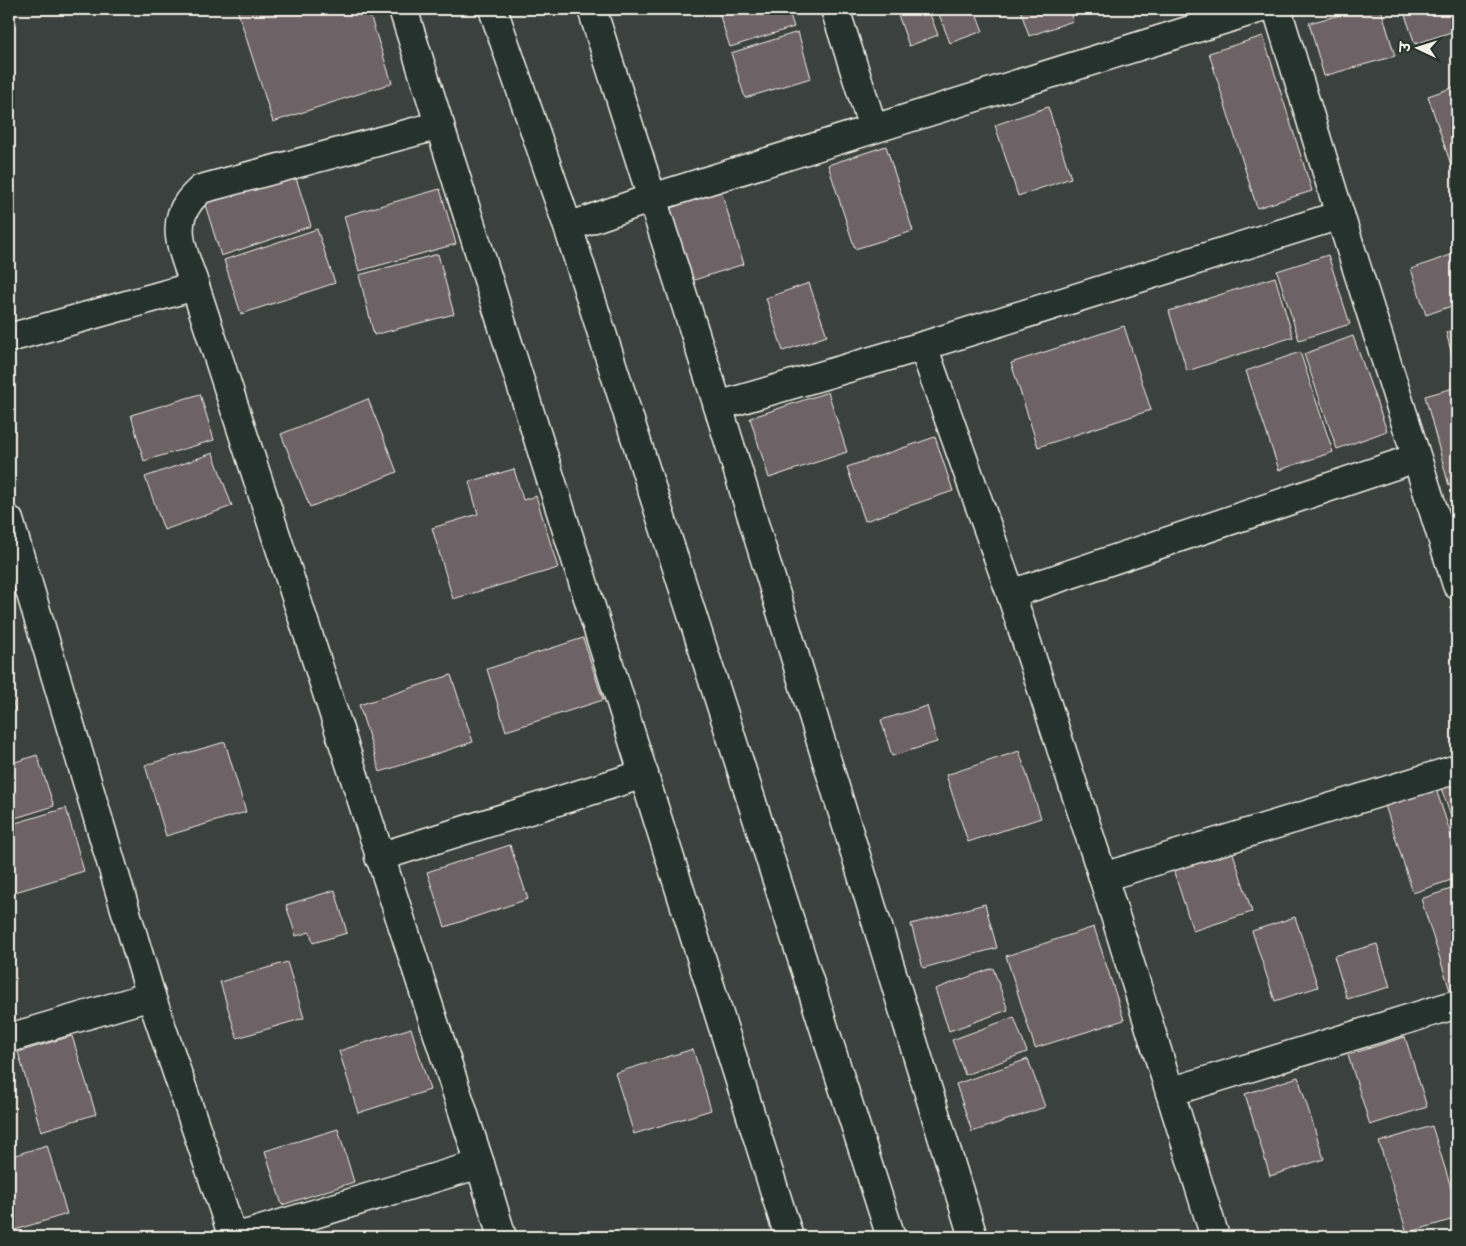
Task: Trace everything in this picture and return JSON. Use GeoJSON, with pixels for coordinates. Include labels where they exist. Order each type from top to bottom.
{"type":"FeatureCollection","features":[{"type":"Feature","properties":{"kind":"street"},"geometry":{"type":"LineString","coordinates":[[403,9],[789,1237]]}},
{"type":"Feature","properties":{"kind":"street"},"geometry":{"type":"LineString","coordinates":[[493,9],[568,227],[890,1237]]}},
{"type":"Feature","properties":{"kind":"street"},"geometry":{"type":"LineString","coordinates":[[592,9],[718,406],[973,1237]]}},
{"type":"Feature","properties":{"kind":"street"},"geometry":{"type":"LineString","coordinates":[[835,9],[873,128]]}},
{"type":"Feature","properties":{"kind":"street"},"geometry":{"type":"LineString","coordinates":[[568,227],[652,198],[873,128],[1258,9]]}},
{"type":"Feature","properties":{"kind":"street"},"geometry":{"type":"LineString","coordinates":[[1277,9],[1457,585]]}},
{"type":"Feature","properties":{"kind":"street"},"geometry":{"type":"LineString","coordinates":[[440,126],[201,189],[186,205],[179,224],[181,243],[502,1237]]}},
{"type":"Feature","properties":{"kind":"street"},"geometry":{"type":"LineString","coordinates":[[718,406],[923,346],[1340,215]]}},
{"type":"Feature","properties":{"kind":"street"},"geometry":{"type":"LineString","coordinates":[[9,338],[195,286]]}},
{"type":"Feature","properties":{"kind":"street"},"geometry":{"type":"LineString","coordinates":[[923,346],[1011,594],[1103,877],[1215,1237]]}},
{"type":"Feature","properties":{"kind":"street"},"geometry":{"type":"LineString","coordinates":[[1011,594],[1416,458]]}},
{"type":"Feature","properties":{"kind":"street"},"geometry":{"type":"LineString","coordinates":[[9,520],[151,996],[233,1237]]}},
{"type":"Feature","properties":{"kind":"street"},"geometry":{"type":"LineString","coordinates":[[1103,877],[1457,769]]}},
{"type":"Feature","properties":{"kind":"street"},"geometry":{"type":"LineString","coordinates":[[379,857],[644,774]]}},
{"type":"Feature","properties":{"kind":"street"},"geometry":{"type":"LineString","coordinates":[[9,1038],[151,996]]}},
{"type":"Feature","properties":{"kind":"street"},"geometry":{"type":"LineString","coordinates":[[1170,1092],[1457,1004]]}},
{"type":"Feature","properties":{"kind":"street"},"geometry":{"type":"LineString","coordinates":[[238,1237],[480,1164]]}},
{"type":"Feature","properties":{"kind":"building"},"geometry":{"type":"Polygon","coordinates":[[[237,9],[368,9],[392,83],[273,122],[237,9]]]}},
{"type":"Feature","properties":{"kind":"building"},"geometry":{"type":"Polygon","coordinates":[[[788,9],[794,27],[730,47],[718,10],[788,9]]]}},
{"type":"Feature","properties":{"kind":"building"},"geometry":{"type":"Polygon","coordinates":[[[896,9],[928,9],[938,35],[909,46],[896,9]]]}},
{"type":"Feature","properties":{"kind":"building"},"geometry":{"type":"Polygon","coordinates":[[[937,9],[974,9],[983,31],[950,43],[937,9]]]}},
{"type":"Feature","properties":{"kind":"building"},"geometry":{"type":"Polygon","coordinates":[[[1020,9],[1069,9],[1073,21],[1029,36],[1020,9]]]}},
{"type":"Feature","properties":{"kind":"building"},"geometry":{"type":"Polygon","coordinates":[[[1363,9],[1381,9],[1395,56],[1324,76],[1309,23],[1363,9]]]}},
{"type":"Feature","properties":{"kind":"building"},"geometry":{"type":"Polygon","coordinates":[[[1403,9],[1457,9],[1457,30],[1415,44],[1403,9]]]}},
{"type":"Feature","properties":{"kind":"building"},"geometry":{"type":"Polygon","coordinates":[[[798,32],[811,78],[745,98],[731,53],[798,32]]]}},
{"type":"Feature","properties":{"kind":"building"},"geometry":{"type":"Polygon","coordinates":[[[1263,36],[1312,191],[1257,208],[1209,53],[1263,36]]]}},
{"type":"Feature","properties":{"kind":"building"},"geometry":{"type":"Polygon","coordinates":[[[1457,86],[1457,183],[1428,96],[1457,86]]]}},
{"type":"Feature","properties":{"kind":"building"},"geometry":{"type":"Polygon","coordinates":[[[1048,107],[1071,178],[1018,196],[995,125],[1048,107]]]}},
{"type":"Feature","properties":{"kind":"building"},"geometry":{"type":"Polygon","coordinates":[[[886,146],[913,231],[855,249],[828,165],[886,146]]]}},
{"type":"Feature","properties":{"kind":"building"},"geometry":{"type":"Polygon","coordinates":[[[292,165],[311,226],[221,256],[202,195],[292,165]]]}},
{"type":"Feature","properties":{"kind":"building"},"geometry":{"type":"Polygon","coordinates":[[[440,189],[456,244],[359,271],[344,216],[440,189]]]}},
{"type":"Feature","properties":{"kind":"building"},"geometry":{"type":"Polygon","coordinates":[[[721,191],[744,264],[691,281],[668,208],[721,191]]]}},
{"type":"Feature","properties":{"kind":"building"},"geometry":{"type":"Polygon","coordinates":[[[317,229],[335,283],[241,314],[224,260],[317,229]]]}},
{"type":"Feature","properties":{"kind":"building"},"geometry":{"type":"Polygon","coordinates":[[[1456,253],[1457,304],[1426,315],[1411,269],[1456,253]]]}},
{"type":"Feature","properties":{"kind":"building"},"geometry":{"type":"Polygon","coordinates":[[[438,254],[454,314],[374,335],[359,275],[438,254]]]}},
{"type":"Feature","properties":{"kind":"building"},"geometry":{"type":"Polygon","coordinates":[[[1328,255],[1350,324],[1299,340],[1277,271],[1328,255]]]}},
{"type":"Feature","properties":{"kind":"building"},"geometry":{"type":"Polygon","coordinates":[[[1275,277],[1293,337],[1187,371],[1169,311],[1275,277]]]}},
{"type":"Feature","properties":{"kind":"building"},"geometry":{"type":"Polygon","coordinates":[[[809,283],[827,336],[783,351],[766,298],[809,283]]]}},
{"type":"Feature","properties":{"kind":"building"},"geometry":{"type":"Polygon","coordinates":[[[1124,326],[1151,410],[1038,447],[1011,363],[1124,326]]]}},
{"type":"Feature","properties":{"kind":"building"},"geometry":{"type":"Polygon","coordinates":[[[1457,329],[1457,374],[1446,332],[1457,329]]]}},
{"type":"Feature","properties":{"kind":"building"},"geometry":{"type":"Polygon","coordinates":[[[1353,336],[1387,431],[1337,449],[1304,354],[1353,336]]]}},
{"type":"Feature","properties":{"kind":"building"},"geometry":{"type":"Polygon","coordinates":[[[1300,352],[1333,452],[1279,470],[1246,371],[1300,352]]]}},
{"type":"Feature","properties":{"kind":"building"},"geometry":{"type":"Polygon","coordinates":[[[1457,387],[1457,484],[1449,486],[1425,396],[1457,387]]]}},
{"type":"Feature","properties":{"kind":"building"},"geometry":{"type":"Polygon","coordinates":[[[828,392],[847,452],[769,478],[750,418],[828,392]]]}},
{"type":"Feature","properties":{"kind":"building"},"geometry":{"type":"Polygon","coordinates":[[[200,394],[214,440],[144,461],[131,415],[200,394]]]}},
{"type":"Feature","properties":{"kind":"building"},"geometry":{"type":"Polygon","coordinates":[[[368,399],[397,472],[310,507],[281,434],[368,399]]]}},
{"type":"Feature","properties":{"kind":"building"},"geometry":{"type":"Polygon","coordinates":[[[935,437],[953,491],[865,521],[847,467],[935,437]]]}},
{"type":"Feature","properties":{"kind":"building"},"geometry":{"type":"Polygon","coordinates":[[[213,453],[232,506],[164,530],[145,477],[213,453]]]}},
{"type":"Feature","properties":{"kind":"building"},"geometry":{"type":"Polygon","coordinates":[[[514,469],[523,500],[536,496],[558,568],[453,599],[432,528],[478,514],[469,482],[514,469]]]}},
{"type":"Feature","properties":{"kind":"building"},"geometry":{"type":"Polygon","coordinates":[[[583,638],[603,700],[506,731],[487,669],[583,638]]]}},
{"type":"Feature","properties":{"kind":"building"},"geometry":{"type":"Polygon","coordinates":[[[451,675],[473,742],[380,772],[359,705],[451,675]]]}},
{"type":"Feature","properties":{"kind":"building"},"geometry":{"type":"Polygon","coordinates":[[[9,687],[15,710],[9,711],[9,687]]]}},
{"type":"Feature","properties":{"kind":"building"},"geometry":{"type":"Polygon","coordinates":[[[927,706],[937,742],[892,756],[881,720],[927,706]]]}},
{"type":"Feature","properties":{"kind":"building"},"geometry":{"type":"Polygon","coordinates":[[[225,742],[246,812],[166,836],[145,765],[225,742]]]}},
{"type":"Feature","properties":{"kind":"building"},"geometry":{"type":"Polygon","coordinates":[[[1019,751],[1041,818],[968,842],[946,775],[1019,751]]]}},
{"type":"Feature","properties":{"kind":"building"},"geometry":{"type":"Polygon","coordinates":[[[37,755],[54,806],[9,820],[9,764],[37,755]]]}},
{"type":"Feature","properties":{"kind":"building"},"geometry":{"type":"Polygon","coordinates":[[[1457,772],[1457,834],[1438,779],[1457,772]]]}},
{"type":"Feature","properties":{"kind":"building"},"geometry":{"type":"Polygon","coordinates":[[[1436,789],[1457,853],[1457,878],[1413,893],[1385,805],[1436,789]]]}},
{"type":"Feature","properties":{"kind":"building"},"geometry":{"type":"Polygon","coordinates":[[[66,808],[84,871],[9,894],[9,825],[66,808]]]}},
{"type":"Feature","properties":{"kind":"building"},"geometry":{"type":"Polygon","coordinates":[[[510,845],[528,899],[445,927],[427,872],[510,845]]]}},
{"type":"Feature","properties":{"kind":"building"},"geometry":{"type":"Polygon","coordinates":[[[1231,847],[1252,912],[1193,931],[1172,866],[1231,847]]]}},
{"type":"Feature","properties":{"kind":"building"},"geometry":{"type":"Polygon","coordinates":[[[1457,887],[1457,998],[1453,1000],[1421,899],[1457,887]]]}},
{"type":"Feature","properties":{"kind":"building"},"geometry":{"type":"Polygon","coordinates":[[[335,890],[347,933],[313,943],[310,932],[296,936],[286,905],[335,890]]]}},
{"type":"Feature","properties":{"kind":"building"},"geometry":{"type":"Polygon","coordinates":[[[985,904],[997,948],[923,968],[911,924],[985,904]]]}},
{"type":"Feature","properties":{"kind":"building"},"geometry":{"type":"Polygon","coordinates":[[[1295,917],[1318,987],[1275,1001],[1252,931],[1295,917]]]}},
{"type":"Feature","properties":{"kind":"building"},"geometry":{"type":"Polygon","coordinates":[[[1094,927],[1124,1020],[1035,1048],[1006,956],[1094,927]]]}},
{"type":"Feature","properties":{"kind":"building"},"geometry":{"type":"Polygon","coordinates":[[[1377,944],[1390,987],[1347,999],[1334,956],[1377,944]]]}},
{"type":"Feature","properties":{"kind":"building"},"geometry":{"type":"Polygon","coordinates":[[[287,962],[304,1018],[237,1038],[220,982],[287,962]]]}},
{"type":"Feature","properties":{"kind":"building"},"geometry":{"type":"Polygon","coordinates":[[[993,968],[1008,1010],[949,1031],[935,989],[993,968]]]}},
{"type":"Feature","properties":{"kind":"building"},"geometry":{"type":"Polygon","coordinates":[[[1014,1017],[1027,1052],[965,1075],[952,1040],[1014,1017]]]}},
{"type":"Feature","properties":{"kind":"building"},"geometry":{"type":"Polygon","coordinates":[[[411,1028],[430,1090],[358,1113],[339,1051],[411,1028]]]}},
{"type":"Feature","properties":{"kind":"building"},"geometry":{"type":"Polygon","coordinates":[[[72,1036],[96,1114],[41,1131],[18,1052],[72,1036]]]}},
{"type":"Feature","properties":{"kind":"building"},"geometry":{"type":"Polygon","coordinates":[[[1405,1037],[1427,1107],[1370,1125],[1348,1055],[1405,1037]]]}},
{"type":"Feature","properties":{"kind":"building"},"geometry":{"type":"Polygon","coordinates":[[[693,1049],[711,1110],[634,1134],[615,1073],[693,1049]]]}},
{"type":"Feature","properties":{"kind":"building"},"geometry":{"type":"Polygon","coordinates":[[[1028,1059],[1045,1107],[972,1132],[956,1084],[1028,1059]]]}},
{"type":"Feature","properties":{"kind":"building"},"geometry":{"type":"Polygon","coordinates":[[[1298,1077],[1324,1159],[1270,1176],[1245,1094],[1298,1077]]]}},
{"type":"Feature","properties":{"kind":"building"},"geometry":{"type":"Polygon","coordinates":[[[1432,1126],[1457,1207],[1457,1218],[1407,1233],[1379,1142],[1432,1126]]]}},
{"type":"Feature","properties":{"kind":"building"},"geometry":{"type":"Polygon","coordinates":[[[338,1129],[354,1182],[282,1205],[265,1151],[338,1129]]]}},
{"type":"Feature","properties":{"kind":"building"},"geometry":{"type":"Polygon","coordinates":[[[47,1145],[67,1214],[15,1230],[9,1207],[9,1157],[47,1145]]]}}]}
